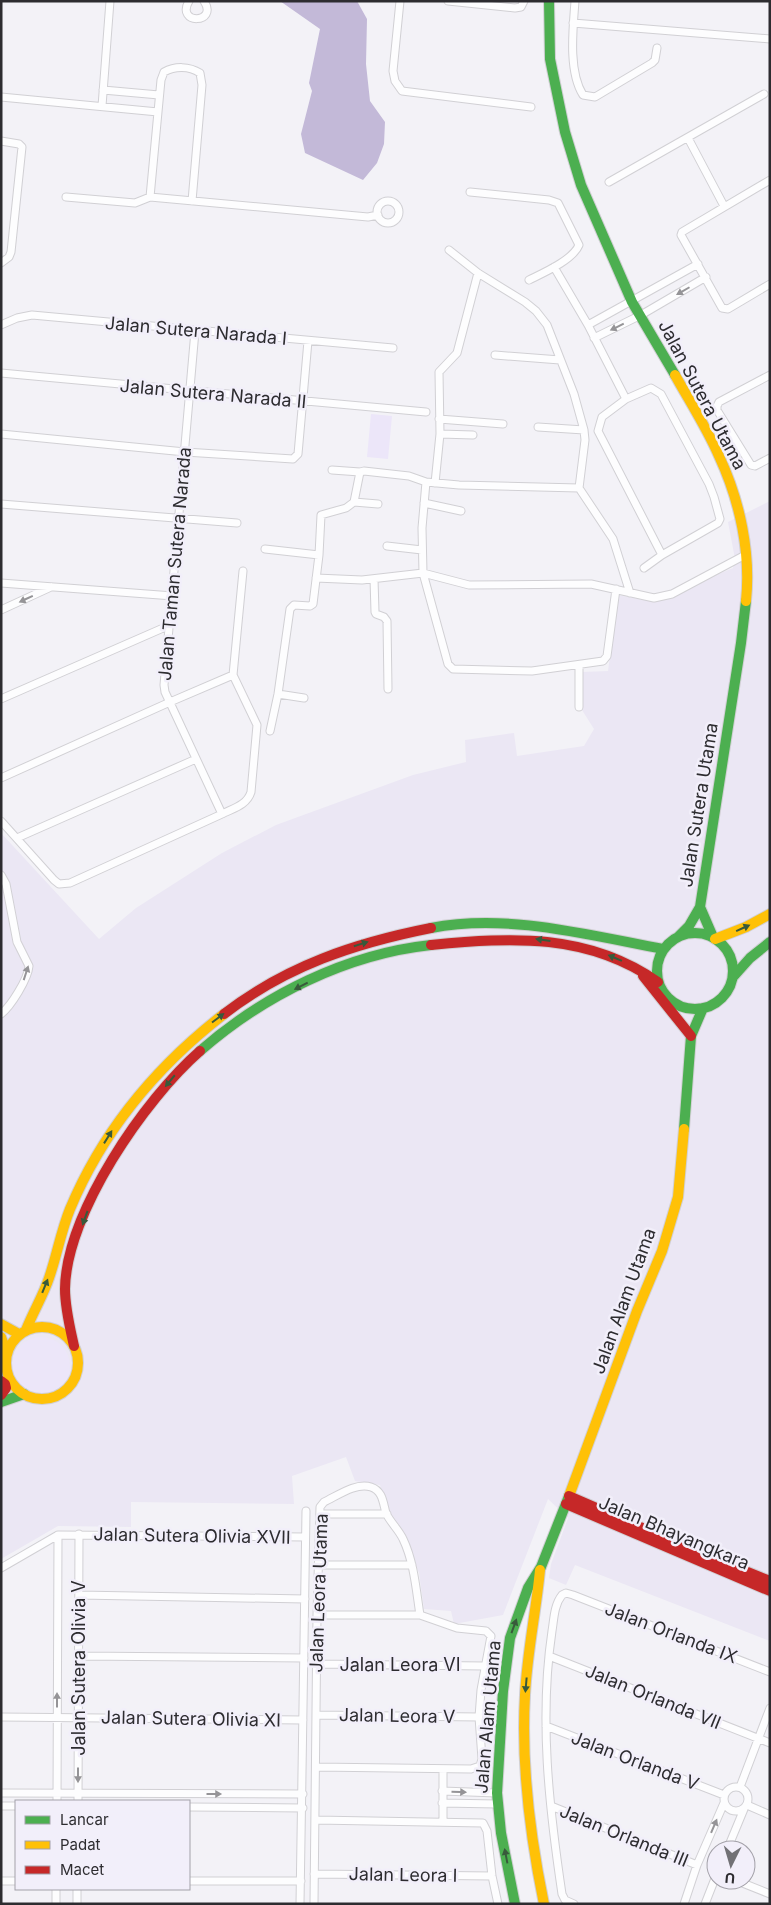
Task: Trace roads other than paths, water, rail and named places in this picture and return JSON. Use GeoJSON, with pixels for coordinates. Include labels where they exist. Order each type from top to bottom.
{"type":"FeatureCollection","features":[{"type":"Feature","properties":{"kind":"main road","name":"Jalan Sutera Utama"},"geometry":{"type":"LineString","coordinates":[[549,1],[550,59],[565,132],[581,185],[632,302],[719,456],[732,487],[747,554],[748,579],[741,643],[700,907],[689,926],[678,937]]}},
{"type":"Feature","properties":{"kind":"main road","name":"Jalan Sutera Utama"},"geometry":{"type":"LineString","coordinates":[[700,907],[714,938]]}},
{"type":"Feature","properties":{"kind":"main road"},"geometry":{"type":"LineString","coordinates":[[714,938],[746,927],[770,914]]}},
{"type":"Feature","properties":{"kind":"main road"},"geometry":{"type":"LineString","coordinates":[[658,982],[658,960],[664,949],[678,937],[695,933],[714,938],[724,946],[730,955],[733,966],[729,988],[714,1004],[703,1008],[681,1006],[667,996],[658,982],[638,968],[612,956],[543,940],[505,938],[413,947],[381,954],[341,967],[299,986],[247,1016],[208,1044],[176,1075],[148,1108],[96,1188],[73,1249],[65,1288],[70,1326],[78,1358],[77,1372],[72,1384],[62,1393],[50,1398],[36,1398],[24,1394],[12,1383],[4,1370],[11,1343],[23,1332],[47,1285],[68,1213],[96,1155],[114,1127],[137,1096],[161,1069],[206,1027],[242,1000],[302,966],[342,950],[395,934],[459,924],[521,925],[564,930],[664,949]]}},
{"type":"Feature","properties":{"kind":"main road"},"geometry":{"type":"LineString","coordinates":[[732,978],[743,964],[761,947],[770,942]]}},
{"type":"Feature","properties":{"kind":"main road"},"geometry":{"type":"LineString","coordinates":[[638,968],[690,1036]]}},
{"type":"Feature","properties":{"kind":"main road","name":"Jalan Alam Utama"},"geometry":{"type":"LineString","coordinates":[[516,1904],[501,1833],[497,1793],[503,1691],[509,1642],[528,1588],[541,1567],[637,1311],[662,1250],[678,1197],[690,1036],[703,1008]]}},
{"type":"Feature","properties":{"kind":"main road"},"geometry":{"type":"LineString","coordinates":[[1,1324],[23,1332],[36,1327],[48,1327],[58,1330],[74,1346]]}},
{"type":"Feature","properties":{"kind":"main road"},"geometry":{"type":"LineString","coordinates":[[1,1337],[7,1354]]}},
{"type":"Feature","properties":{"kind":"main road"},"geometry":{"type":"LineString","coordinates":[[1,1381],[6,1387],[6,1390],[1,1395]]}},
{"type":"Feature","properties":{"kind":"main road"},"geometry":{"type":"LineString","coordinates":[[1,1402],[24,1394]]}},
{"type":"Feature","properties":{"kind":"main road","name":"Jalan Bhayangkara"},"geometry":{"type":"LineString","coordinates":[[567,1500],[770,1581]]}},
{"type":"Feature","properties":{"kind":"main road","name":"Jalan Bhayangkara"},"geometry":{"type":"LineString","coordinates":[[567,1500],[770,1592]]}},
{"type":"Feature","properties":{"kind":"main road","name":"Jalan Alam Utama"},"geometry":{"type":"LineString","coordinates":[[541,1567],[530,1644],[524,1710],[527,1787],[532,1841],[544,1904]]}},
{"type":"Feature","properties":{"kind":"street"},"geometry":{"type":"LineString","coordinates":[[102,106],[110,1]]}},
{"type":"Feature","properties":{"kind":"street"},"geometry":{"type":"LineString","coordinates":[[189,1],[186,6],[186,12],[189,17],[200,19],[205,16],[207,11],[204,1]]}},
{"type":"Feature","properties":{"kind":"street"},"geometry":{"type":"LineString","coordinates":[[400,1],[393,71],[398,87],[407,93],[531,107]]}},
{"type":"Feature","properties":{"kind":"street"},"geometry":{"type":"LineString","coordinates":[[448,1],[515,8],[521,7],[524,1]]}},
{"type":"Feature","properties":{"kind":"street"},"geometry":{"type":"LineString","coordinates":[[575,1],[573,53],[576,79],[583,95],[595,97],[652,63],[655,60],[657,48]]}},
{"type":"Feature","properties":{"kind":"street"},"geometry":{"type":"LineString","coordinates":[[573,23],[770,39]]}},
{"type":"Feature","properties":{"kind":"street"},"geometry":{"type":"LineString","coordinates":[[150,197],[161,80],[164,72],[173,67],[193,68],[200,72],[202,85],[192,201]]}},
{"type":"Feature","properties":{"kind":"street"},"geometry":{"type":"LineString","coordinates":[[103,90],[159,95]]}},
{"type":"Feature","properties":{"kind":"street"},"geometry":{"type":"LineString","coordinates":[[609,182],[764,94]]}},
{"type":"Feature","properties":{"kind":"street"},"geometry":{"type":"LineString","coordinates":[[1,97],[158,112]]}},
{"type":"Feature","properties":{"kind":"street"},"geometry":{"type":"LineString","coordinates":[[688,138],[724,206]]}},
{"type":"Feature","properties":{"kind":"street"},"geometry":{"type":"LineString","coordinates":[[1,142],[20,144],[22,147],[11,252],[1,263]]}},
{"type":"Feature","properties":{"kind":"street"},"geometry":{"type":"LineString","coordinates":[[769,287],[728,309],[724,309],[721,307],[681,236],[682,232],[770,180]]}},
{"type":"Feature","properties":{"kind":"street"},"geometry":{"type":"LineString","coordinates":[[470,192],[549,200],[558,203],[579,245],[576,251],[554,267],[529,280]]}},
{"type":"Feature","properties":{"kind":"street"},"geometry":{"type":"LineString","coordinates":[[66,197],[135,203],[150,197],[368,217],[378,215]]}},
{"type":"Feature","properties":{"kind":"street"},"geometry":{"type":"LineString","coordinates":[[449,250],[478,273],[536,311],[547,325],[574,394],[584,430],[585,440],[579,488],[613,539],[630,593]]}},
{"type":"Feature","properties":{"kind":"street"},"geometry":{"type":"LineString","coordinates":[[588,325],[698,264]]}},
{"type":"Feature","properties":{"kind":"street"},"geometry":{"type":"LineString","coordinates":[[554,267],[588,325],[626,399]]}},
{"type":"Feature","properties":{"kind":"street"},"geometry":{"type":"LineString","coordinates":[[435,483],[440,434],[439,372],[457,353],[478,273]]}},
{"type":"Feature","properties":{"kind":"street"},"geometry":{"type":"LineString","coordinates":[[594,338],[641,315],[706,278]]}},
{"type":"Feature","properties":{"kind":"street","name":"Jalan Sutera Narada I"},"geometry":{"type":"LineString","coordinates":[[1,325],[17,318],[32,315],[393,348]]}},
{"type":"Feature","properties":{"kind":"street","name":"Jalan Taman Sutera Narada"},"geometry":{"type":"LineString","coordinates":[[195,331],[164,685],[165,692],[222,814]]}},
{"type":"Feature","properties":{"kind":"street"},"geometry":{"type":"LineString","coordinates":[[1,434],[291,460],[296,458],[304,402],[308,341]]}},
{"type":"Feature","properties":{"kind":"street"},"geometry":{"type":"LineString","coordinates":[[495,355],[560,360]]}},
{"type":"Feature","properties":{"kind":"street","name":"Jalan Sutera Narada II"},"geometry":{"type":"LineString","coordinates":[[1,373],[190,392],[426,412]]}},
{"type":"Feature","properties":{"kind":"street"},"geometry":{"type":"LineString","coordinates":[[770,375],[719,402],[717,406],[753,466],[770,458]]}},
{"type":"Feature","properties":{"kind":"street"},"geometry":{"type":"LineString","coordinates":[[644,568],[662,555],[718,523],[720,519],[708,484],[661,394],[650,388],[626,399],[602,416],[598,432],[662,555]]}},
{"type":"Feature","properties":{"kind":"street"},"geometry":{"type":"LineString","coordinates":[[439,419],[503,424]]}},
{"type":"Feature","properties":{"kind":"street"},"geometry":{"type":"LineString","coordinates":[[538,427],[584,430]]}},
{"type":"Feature","properties":{"kind":"street"},"geometry":{"type":"LineString","coordinates":[[440,434],[473,435]]}},
{"type":"Feature","properties":{"kind":"street"},"geometry":{"type":"LineString","coordinates":[[332,470],[360,472],[364,470],[409,476],[435,483],[490,487],[579,488]]}},
{"type":"Feature","properties":{"kind":"street"},"geometry":{"type":"LineString","coordinates":[[354,502],[360,472]]}},
{"type":"Feature","properties":{"kind":"street"},"geometry":{"type":"LineString","coordinates":[[426,482],[422,550],[423,573],[448,664],[452,669],[532,671],[602,661],[607,656],[616,589]]}},
{"type":"Feature","properties":{"kind":"street"},"geometry":{"type":"LineString","coordinates":[[270,731],[278,694],[290,609],[294,605],[310,606],[313,604],[319,555],[321,515],[346,508],[354,502],[378,504]]}},
{"type":"Feature","properties":{"kind":"street"},"geometry":{"type":"LineString","coordinates":[[424,502],[461,511]]}},
{"type":"Feature","properties":{"kind":"street"},"geometry":{"type":"LineString","coordinates":[[1,504],[237,524]]}},
{"type":"Feature","properties":{"kind":"street"},"geometry":{"type":"LineString","coordinates":[[386,546],[422,550]]}},
{"type":"Feature","properties":{"kind":"street"},"geometry":{"type":"LineString","coordinates":[[266,549],[319,555]]}},
{"type":"Feature","properties":{"kind":"street"},"geometry":{"type":"LineString","coordinates":[[316,578],[353,580],[423,573],[469,584],[591,584],[654,598],[663,597],[747,554]]}},
{"type":"Feature","properties":{"kind":"street"},"geometry":{"type":"LineString","coordinates":[[1,821],[59,884],[70,884],[222,814],[249,799],[257,734],[255,719],[233,675],[243,571]]}},
{"type":"Feature","properties":{"kind":"street"},"geometry":{"type":"LineString","coordinates":[[374,579],[375,612],[384,616],[387,622],[388,689]]}},
{"type":"Feature","properties":{"kind":"street"},"geometry":{"type":"LineString","coordinates":[[1,583],[173,596]]}},
{"type":"Feature","properties":{"kind":"street"},"geometry":{"type":"LineString","coordinates":[[1,610],[51,587]]}},
{"type":"Feature","properties":{"kind":"street"},"geometry":{"type":"LineString","coordinates":[[1,699],[170,624]]}},
{"type":"Feature","properties":{"kind":"street"},"geometry":{"type":"LineString","coordinates":[[579,665],[579,707]]}},
{"type":"Feature","properties":{"kind":"street"},"geometry":{"type":"LineString","coordinates":[[1,778],[233,675]]}},
{"type":"Feature","properties":{"kind":"street"},"geometry":{"type":"LineString","coordinates":[[278,694],[304,698]]}},
{"type":"Feature","properties":{"kind":"street"},"geometry":{"type":"LineString","coordinates":[[18,838],[196,758]]}},
{"type":"Feature","properties":{"kind":"street"},"geometry":{"type":"LineString","coordinates":[[1,875],[6,884],[17,942],[29,966],[29,970],[19,991],[1,1014]]}},
{"type":"Feature","properties":{"kind":"street","name":"Jalan Leora Utama"},"geometry":{"type":"LineString","coordinates":[[314,1904],[316,1615],[320,1507],[324,1502],[357,1487],[365,1486],[378,1491],[386,1514],[403,1538],[412,1565],[420,1614]]}},
{"type":"Feature","properties":{"kind":"street"},"geometry":{"type":"LineString","coordinates":[[300,1904],[303,1808],[306,1511]]}},
{"type":"Feature","properties":{"kind":"street"},"geometry":{"type":"LineString","coordinates":[[320,1514],[386,1514]]}},
{"type":"Feature","properties":{"kind":"street","name":"Jalan Sutera Olivia V"},"geometry":{"type":"LineString","coordinates":[[78,1797],[79,1534]]}},
{"type":"Feature","properties":{"kind":"street"},"geometry":{"type":"LineString","coordinates":[[1,1568],[58,1535]]}},
{"type":"Feature","properties":{"kind":"street","name":"Jalan Sutera Olivia XVII"},"geometry":{"type":"LineString","coordinates":[[58,1535],[305,1537]]}},
{"type":"Feature","properties":{"kind":"street","name":"Jalan Sutera Olivia V"},"geometry":{"type":"LineString","coordinates":[[57,1800],[58,1535]]}},
{"type":"Feature","properties":{"kind":"street"},"geometry":{"type":"LineString","coordinates":[[319,1565],[412,1565]]}},
{"type":"Feature","properties":{"kind":"street","name":"Jalan Orlanda IX"},"geometry":{"type":"LineString","coordinates":[[549,1656],[558,1599],[566,1593],[770,1672]]}},
{"type":"Feature","properties":{"kind":"street"},"geometry":{"type":"LineString","coordinates":[[79,1595],[305,1599]]}},
{"type":"Feature","properties":{"kind":"street"},"geometry":{"type":"LineString","coordinates":[[316,1615],[420,1614],[458,1628],[486,1631],[489,1633],[491,1640],[484,1666],[479,1717],[482,1759],[480,1766],[471,1769],[443,1770],[316,1767]]}},
{"type":"Feature","properties":{"kind":"street"},"geometry":{"type":"LineString","coordinates":[[79,1656],[304,1658]]}},
{"type":"Feature","properties":{"kind":"street"},"geometry":{"type":"LineString","coordinates":[[549,1656],[546,1726],[552,1833],[562,1894],[565,1900],[574,1904]]}},
{"type":"Feature","properties":{"kind":"street","name":"Jalan Orlanda VII"},"geometry":{"type":"LineString","coordinates":[[549,1656],[770,1743]]}},
{"type":"Feature","properties":{"kind":"street","name":"Jalan Leora VI"},"geometry":{"type":"LineString","coordinates":[[316,1664],[484,1666]]}},
{"type":"Feature","properties":{"kind":"street"},"geometry":{"type":"LineString","coordinates":[[740,1787],[770,1708]]}},
{"type":"Feature","properties":{"kind":"street","name":"Jalan Leora V"},"geometry":{"type":"LineString","coordinates":[[316,1715],[479,1717]]}},
{"type":"Feature","properties":{"kind":"street","name":"Jalan Sutera Olivia XI"},"geometry":{"type":"LineString","coordinates":[[1,1717],[304,1720]]}},
{"type":"Feature","properties":{"kind":"street","name":"Jalan Orlanda V"},"geometry":{"type":"LineString","coordinates":[[546,1726],[724,1799]]}},
{"type":"Feature","properties":{"kind":"street"},"geometry":{"type":"LineString","coordinates":[[443,1770],[443,1822]]}},
{"type":"Feature","properties":{"kind":"street"},"geometry":{"type":"LineString","coordinates":[[684,1904],[697,1865],[724,1799],[732,1787],[740,1787],[747,1793],[748,1797],[731,1840]]}},
{"type":"Feature","properties":{"kind":"street"},"geometry":{"type":"LineString","coordinates":[[442,1791],[497,1793]]}},
{"type":"Feature","properties":{"kind":"street"},"geometry":{"type":"LineString","coordinates":[[1,1793],[56,1793],[78,1797],[303,1794]]}},
{"type":"Feature","properties":{"kind":"street"},"geometry":{"type":"LineString","coordinates":[[724,1799],[732,1811],[736,1812],[745,1807],[770,1815]]}},
{"type":"Feature","properties":{"kind":"street"},"geometry":{"type":"LineString","coordinates":[[442,1803],[498,1804]]}},
{"type":"Feature","properties":{"kind":"street"},"geometry":{"type":"LineString","coordinates":[[1,1806],[15,1806]]}},
{"type":"Feature","properties":{"kind":"street","name":"Jalan Orlanda III"},"geometry":{"type":"LineString","coordinates":[[550,1806],[697,1865]]}},
{"type":"Feature","properties":{"kind":"street"},"geometry":{"type":"LineString","coordinates":[[190,1807],[303,1808]]}},
{"type":"Feature","properties":{"kind":"street"},"geometry":{"type":"LineString","coordinates":[[316,1820],[483,1823],[487,1831],[492,1876],[498,1904]]}},
{"type":"Feature","properties":{"kind":"street","name":"Jalan Leora I"},"geometry":{"type":"LineString","coordinates":[[314,1874],[492,1876]]}},
{"type":"Feature","properties":{"kind":"street"},"geometry":{"type":"LineString","coordinates":[[1,1881],[15,1881]]}},
{"type":"Feature","properties":{"kind":"street"},"geometry":{"type":"LineString","coordinates":[[190,1881],[301,1881]]}},
{"type":"Feature","properties":{"kind":"street"},"geometry":{"type":"LineString","coordinates":[[756,1888],[770,1894]]}},
{"type":"Feature","properties":{"kind":"street"},"geometry":{"type":"LineString","coordinates":[[56,1890],[56,1904]]}},
{"type":"Feature","properties":{"kind":"street"},"geometry":{"type":"LineString","coordinates":[[77,1890],[77,1904]]}},
{"type":"Feature","properties":{"kind":"street"},"geometry":{"type":"LineString","coordinates":[[705,1904],[710,1890]]}}]}
